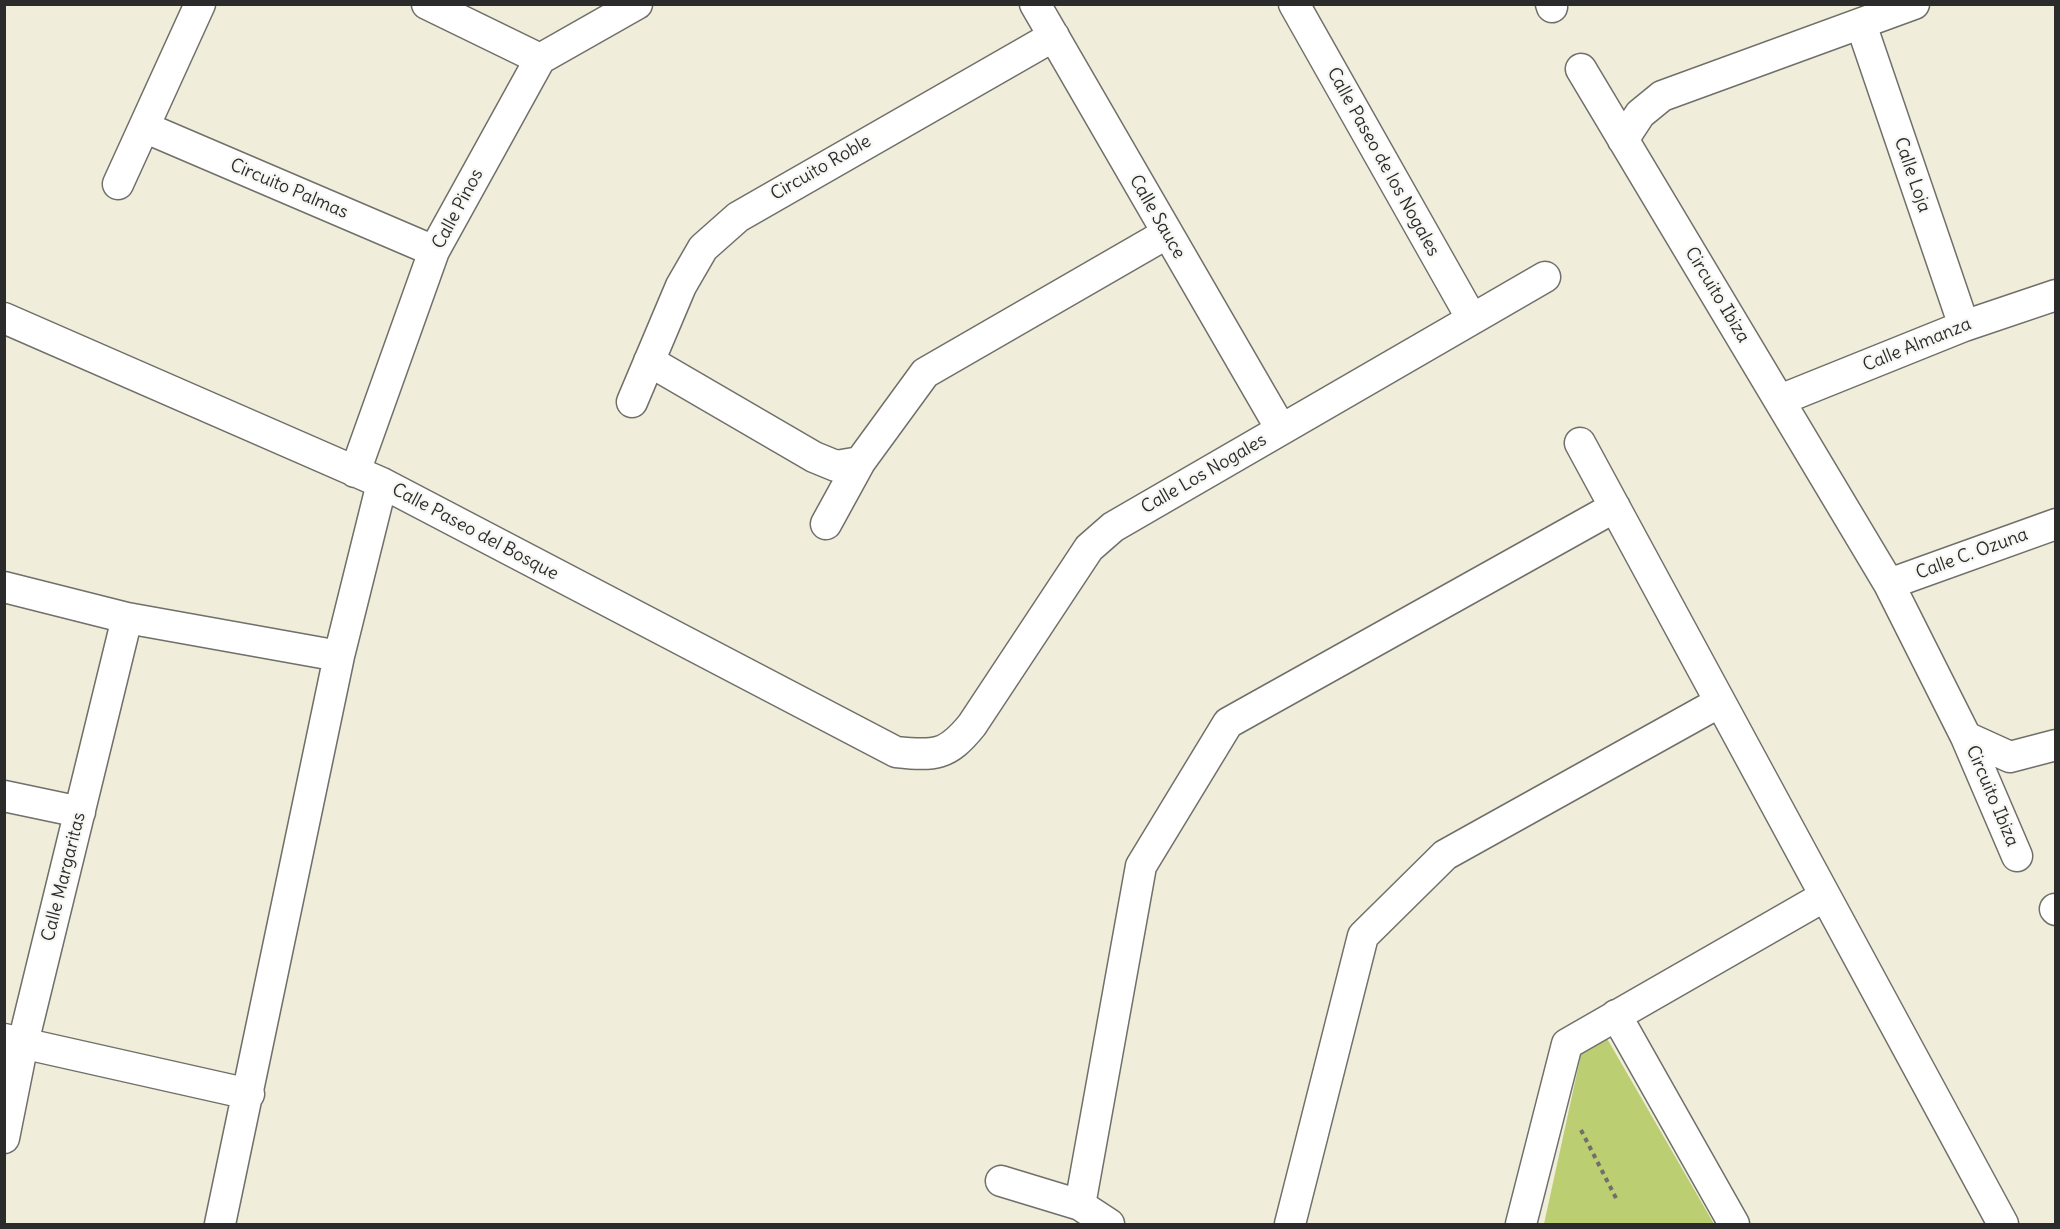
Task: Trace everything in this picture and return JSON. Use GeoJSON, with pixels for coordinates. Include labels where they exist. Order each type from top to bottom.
{"type":"FeatureCollection","features":[{"type":"Feature","properties":{"kind":"street"},"geometry":{"type":"LineString","coordinates":[[118,184],[200,4]]}},
{"type":"Feature","properties":{"kind":"street"},"geometry":{"type":"LineString","coordinates":[[427,4],[540,58],[637,4]]}},
{"type":"Feature","properties":{"kind":"street","name":"Calle Sauce"},"geometry":{"type":"LineString","coordinates":[[1035,4],[1166,234],[1281,429]]}},
{"type":"Feature","properties":{"kind":"street","name":"Calle Paseo de los Nogales"},"geometry":{"type":"LineString","coordinates":[[1294,4],[1472,319]]}},
{"type":"Feature","properties":{"kind":"street"},"geometry":{"type":"LineString","coordinates":[[1623,140],[1640,114],[1662,96],[1914,4]]}},
{"type":"Feature","properties":{"kind":"street","name":"Calle Loja"},"geometry":{"type":"LineString","coordinates":[[1861,24],[1964,326]]}},
{"type":"Feature","properties":{"kind":"street","name":"Circuito Roble"},"geometry":{"type":"LineString","coordinates":[[632,402],[681,286],[704,248],[738,217],[1054,36]]}},
{"type":"Feature","properties":{"kind":"street","name":"Calle Pinos"},"geometry":{"type":"LineString","coordinates":[[220,1224],[339,656],[369,477],[434,251],[540,58]]}},
{"type":"Feature","properties":{"kind":"street","name":"Circuito Ibiza"},"geometry":{"type":"LineString","coordinates":[[1581,69],[1889,584],[1966,737],[2018,856]]}},
{"type":"Feature","properties":{"kind":"street","name":"Circuito Palmas"},"geometry":{"type":"LineString","coordinates":[[144,128],[434,251]]}},
{"type":"Feature","properties":{"kind":"street"},"geometry":{"type":"LineString","coordinates":[[826,524],[860,462],[925,373],[1166,234]]}},
{"type":"Feature","properties":{"kind":"street","name":"Calle Los Nogales"},"geometry":{"type":"LineString","coordinates":[[938,752],[956,746],[1089,548],[1113,527],[1545,277]]}},
{"type":"Feature","properties":{"kind":"street","name":"Calle Almanza"},"geometry":{"type":"LineString","coordinates":[[1780,400],[1964,326],[2055,295]]}},
{"type":"Feature","properties":{"kind":"street","name":"Calle Paseo del Bosque"},"geometry":{"type":"LineString","coordinates":[[4,318],[369,477],[896,752],[938,752]]}},
{"type":"Feature","properties":{"kind":"street"},"geometry":{"type":"LineString","coordinates":[[649,361],[814,457],[836,466],[860,462]]}},
{"type":"Feature","properties":{"kind":"street"},"geometry":{"type":"LineString","coordinates":[[1580,443],[2003,1224]]}},
{"type":"Feature","properties":{"kind":"street"},"geometry":{"type":"LineString","coordinates":[[1080,1205],[1141,866],[1228,723],[1615,507]]}},
{"type":"Feature","properties":{"kind":"street","name":"Calle C. Ozuna"},"geometry":{"type":"LineString","coordinates":[[1889,584],[2055,524]]}},
{"type":"Feature","properties":{"kind":"street"},"geometry":{"type":"LineString","coordinates":[[4,587],[127,618],[339,656]]}},
{"type":"Feature","properties":{"kind":"street","name":"Calle Margaritas"},"geometry":{"type":"LineString","coordinates":[[4,1138],[14,1041],[80,812],[127,618]]}},
{"type":"Feature","properties":{"kind":"street"},"geometry":{"type":"LineString","coordinates":[[1290,1224],[1363,936],[1445,855],[1720,702]]}},
{"type":"Feature","properties":{"kind":"street","name":"Circuito Ibiza"},"geometry":{"type":"LineString","coordinates":[[1966,737],[2010,756],[2055,745]]}},
{"type":"Feature","properties":{"kind":"street"},"geometry":{"type":"LineString","coordinates":[[4,796],[80,812]]}},
{"type":"Feature","properties":{"kind":"street"},"geometry":{"type":"LineString","coordinates":[[1521,1224],[1567,1044],[1825,896]]}},
{"type":"Feature","properties":{"kind":"street"},"geometry":{"type":"LineString","coordinates":[[1616,1015],[1734,1224]]}},
{"type":"Feature","properties":{"kind":"street"},"geometry":{"type":"LineString","coordinates":[[14,1041],[249,1094]]}},
{"type":"Feature","properties":{"kind":"street"},"geometry":{"type":"LineString","coordinates":[[1001,1182],[1080,1205],[1109,1224]]}},
{"type":"Feature","properties":{"kind":"path"},"geometry":{"type":"LineString","coordinates":[[1555,1089],[1570,1109],[1618,1202]]}},
{"type":"Feature","properties":{"kind":"green space"},"geometry":{"type":"Polygon","coordinates":[[[1605,1035],[1714,1224],[1544,1224],[1582,1050],[1605,1035]]]}}]}
